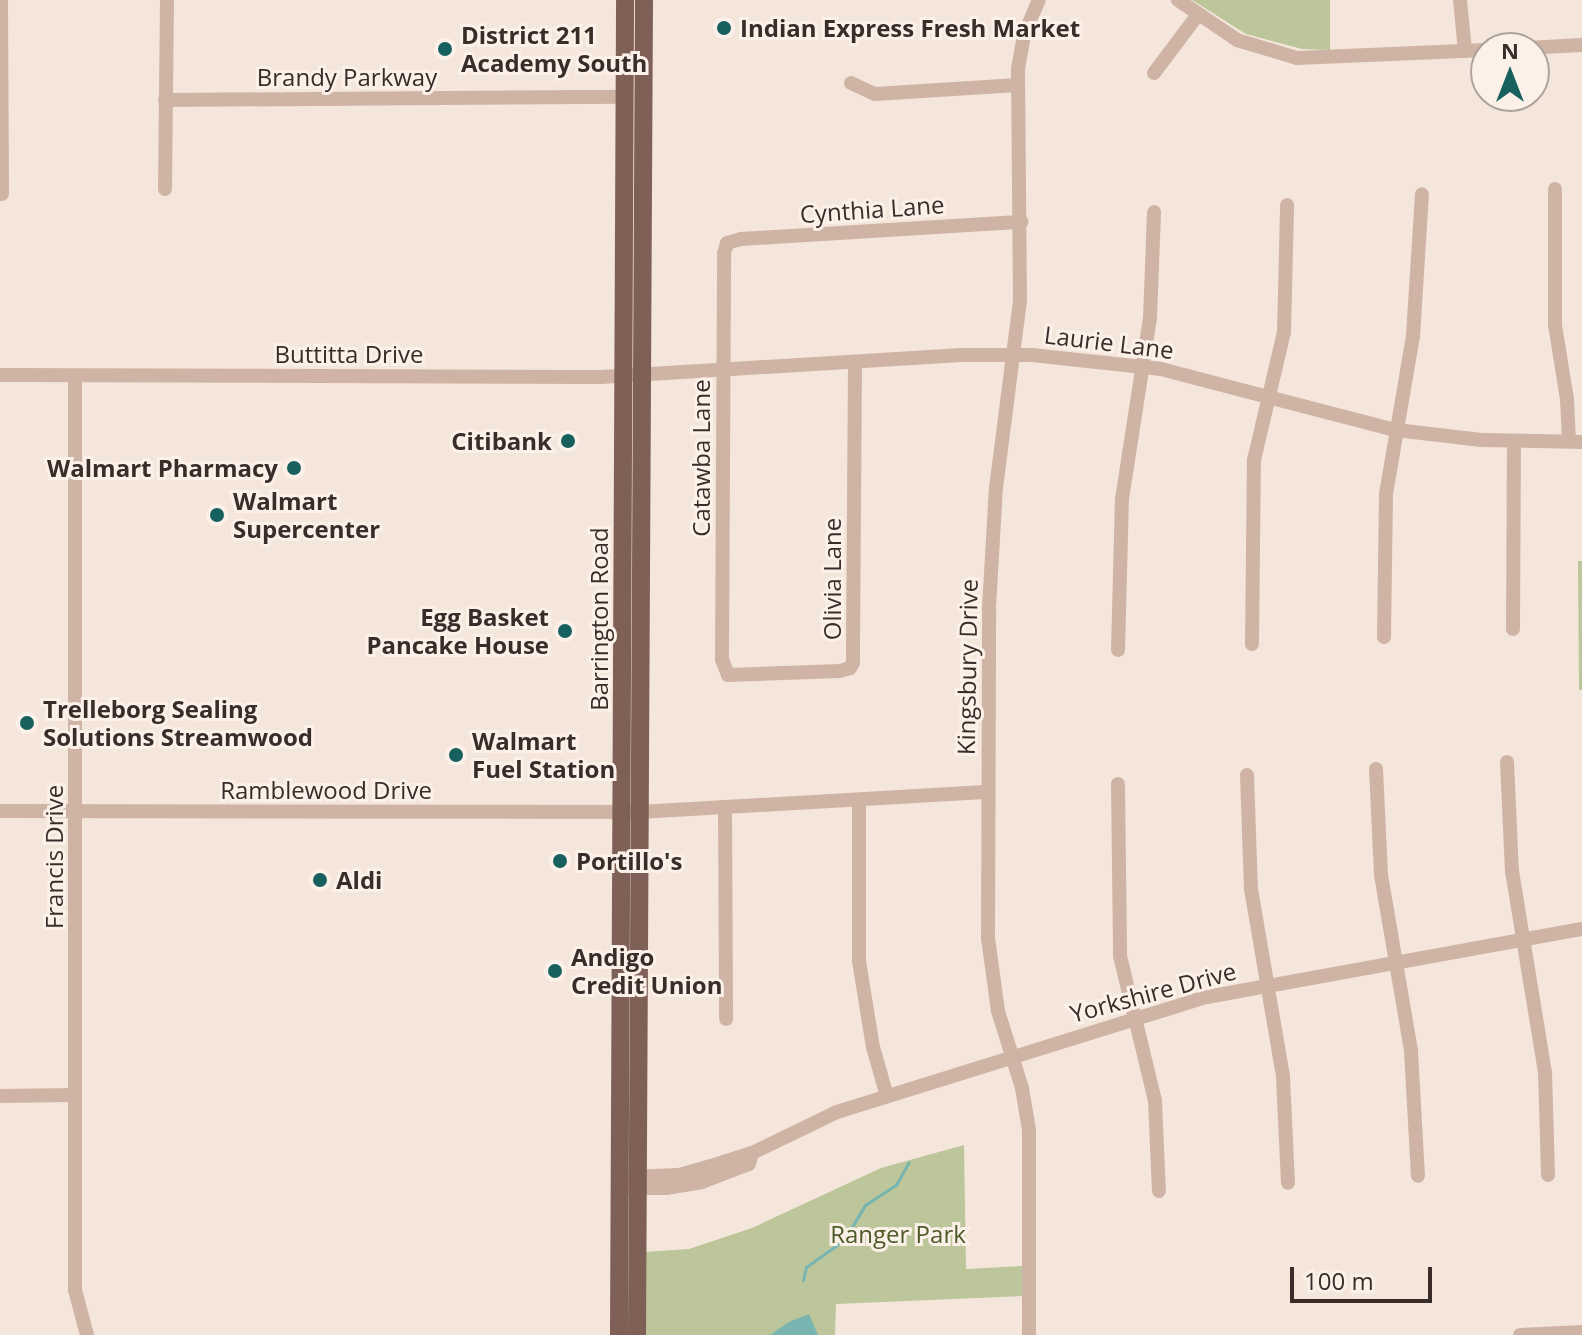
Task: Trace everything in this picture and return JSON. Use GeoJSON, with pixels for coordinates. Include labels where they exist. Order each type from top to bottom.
{"type":"FeatureCollection","features":[{"type":"Feature","properties":{"kind":"main road","name":"Barrington Road"},"geometry":{"type":"LineString","coordinates":[[625,0],[632,376]]}},
{"type":"Feature","properties":{"kind":"main road","name":"Barrington Road"},"geometry":{"type":"LineString","coordinates":[[619,1335],[628,1182],[632,376],[644,0]]}},
{"type":"Feature","properties":{"kind":"main road","name":"Barrington Road"},"geometry":{"type":"LineString","coordinates":[[628,1182],[637,1335]]}},
{"type":"Feature","properties":{"kind":"street"},"geometry":{"type":"LineString","coordinates":[[1,0],[2,194]]}},
{"type":"Feature","properties":{"kind":"street"},"geometry":{"type":"LineString","coordinates":[[165,189],[167,0]]}},
{"type":"Feature","properties":{"kind":"street","name":"Kingsbury Drive"},"geometry":{"type":"LineString","coordinates":[[1029,1335],[1029,1130],[998,1011],[989,954],[988,792],[991,542],[1016,354],[1021,222],[1018,85],[1024,35],[1039,0]]}},
{"type":"Feature","properties":{"kind":"street"},"geometry":{"type":"LineString","coordinates":[[1178,0],[1197,16],[1237,40],[1297,58],[1470,51]]}},
{"type":"Feature","properties":{"kind":"street"},"geometry":{"type":"LineString","coordinates":[[1460,0],[1465,51]]}},
{"type":"Feature","properties":{"kind":"street"},"geometry":{"type":"LineString","coordinates":[[1154,73],[1197,16]]}},
{"type":"Feature","properties":{"kind":"street"},"geometry":{"type":"LineString","coordinates":[[1550,47],[1582,45]]}},
{"type":"Feature","properties":{"kind":"street"},"geometry":{"type":"LineString","coordinates":[[851,83],[875,94],[1018,85]]}},
{"type":"Feature","properties":{"kind":"street","name":"Brandy Parkway"},"geometry":{"type":"LineString","coordinates":[[165,100],[625,97]]}},
{"type":"Feature","properties":{"kind":"street"},"geometry":{"type":"LineString","coordinates":[[1555,189],[1555,325],[1576,442]]}},
{"type":"Feature","properties":{"kind":"street"},"geometry":{"type":"LineString","coordinates":[[1384,637],[1385,509],[1415,320],[1422,194]]}},
{"type":"Feature","properties":{"kind":"street"},"geometry":{"type":"LineString","coordinates":[[1252,644],[1254,460],[1286,318],[1287,205]]}},
{"type":"Feature","properties":{"kind":"street"},"geometry":{"type":"LineString","coordinates":[[1118,650],[1122,499],[1152,293],[1154,212]]}},
{"type":"Feature","properties":{"kind":"street","name":"Cynthia Lane"},"geometry":{"type":"LineString","coordinates":[[727,243],[741,239],[1021,222]]}},
{"type":"Feature","properties":{"kind":"street","name":"Catawba Lane"},"geometry":{"type":"LineString","coordinates":[[725,672],[722,659],[723,370],[724,253],[727,243]]}},
{"type":"Feature","properties":{"kind":"street","name":"Laurie Lane"},"geometry":{"type":"LineString","coordinates":[[632,376],[1016,354],[1143,366],[1396,430],[1514,441],[1576,442]]}},
{"type":"Feature","properties":{"kind":"street","name":"Olivia Lane"},"geometry":{"type":"LineString","coordinates":[[725,672],[733,677],[840,671],[850,668],[853,663],[855,362]]}},
{"type":"Feature","properties":{"kind":"street","name":"Buttitta Drive"},"geometry":{"type":"LineString","coordinates":[[0,375],[632,376]]}},
{"type":"Feature","properties":{"kind":"street","name":"Francis Drive"},"geometry":{"type":"LineString","coordinates":[[75,376],[75,1290],[87,1335]]}},
{"type":"Feature","properties":{"kind":"street"},"geometry":{"type":"LineString","coordinates":[[1513,629],[1514,441]]}},
{"type":"Feature","properties":{"kind":"street"},"geometry":{"type":"LineString","coordinates":[[1507,762],[1509,844],[1545,1072],[1548,1175]]}},
{"type":"Feature","properties":{"kind":"street"},"geometry":{"type":"LineString","coordinates":[[1376,769],[1381,875],[1412,1062],[1418,1176]]}},
{"type":"Feature","properties":{"kind":"street"},"geometry":{"type":"LineString","coordinates":[[1247,775],[1251,889],[1283,1077],[1288,1183]]}},
{"type":"Feature","properties":{"kind":"street"},"geometry":{"type":"LineString","coordinates":[[1118,784],[1119,945],[1155,1101],[1159,1191]]}},
{"type":"Feature","properties":{"kind":"street","name":"Ramblewood Drive"},"geometry":{"type":"LineString","coordinates":[[0,811],[630,812],[988,792]]}},
{"type":"Feature","properties":{"kind":"street"},"geometry":{"type":"LineString","coordinates":[[859,800],[859,961],[873,1047],[887,1096]]}},
{"type":"Feature","properties":{"kind":"street"},"geometry":{"type":"LineString","coordinates":[[725,807],[724,919],[729,1005],[726,1019]]}},
{"type":"Feature","properties":{"kind":"street","name":"Yorkshire Drive"},"geometry":{"type":"LineString","coordinates":[[628,1182],[702,1182],[749,1164],[752,1153],[822,1118],[1135,1017],[1265,985],[1582,929]]}},
{"type":"Feature","properties":{"kind":"street"},"geometry":{"type":"LineString","coordinates":[[0,1096],[74,1095]]}},
{"type":"Feature","properties":{"kind":"street"},"geometry":{"type":"LineString","coordinates":[[1520,1335],[1582,1332]]}},
{"type":"Feature","properties":{"kind":"green space"},"geometry":{"type":"Polygon","coordinates":[[[1192,0],[1330,0],[1330,50],[1302,49],[1246,34],[1192,0]]]}},
{"type":"Feature","properties":{"kind":"green space"},"geometry":{"type":"Polygon","coordinates":[[[1578,561],[1582,561],[1582,690],[1579,690],[1578,561]]]}},
{"type":"Feature","properties":{"kind":"green space","name":"Ranger Park"},"geometry":{"type":"Polygon","coordinates":[[[964,1145],[966,1269],[1022,1266],[1022,1296],[836,1304],[835,1335],[643,1335],[643,1252],[689,1249],[752,1228],[881,1168],[964,1145]]]}},
{"type":"Feature","properties":{"kind":"water"},"geometry":{"type":"Polygon","coordinates":[[[809,1314],[818,1335],[770,1335],[789,1322],[809,1314]]]}},
{"type":"Feature","properties":{"kind":"waterway"},"geometry":{"type":"LineString","coordinates":[[803,1280],[806,1267],[844,1240],[865,1205],[896,1185],[909,1162]]}},
{"type":"Feature","properties":{"kind":"place","name":"Indian Express Fresh Market"},"geometry":{"type":"Point","coordinates":[724,28]}},
{"type":"Feature","properties":{"kind":"place","name":"District 211 Academy South"},"geometry":{"type":"Point","coordinates":[445,49]}},
{"type":"Feature","properties":{"kind":"place","name":"Citibank"},"geometry":{"type":"Point","coordinates":[568,441]}},
{"type":"Feature","properties":{"kind":"place","name":"Walmart Pharmacy"},"geometry":{"type":"Point","coordinates":[294,468]}},
{"type":"Feature","properties":{"kind":"place","name":"Walmart Supercenter"},"geometry":{"type":"Point","coordinates":[217,515]}},
{"type":"Feature","properties":{"kind":"place","name":"Egg Basket Pancake House"},"geometry":{"type":"Point","coordinates":[565,631]}},
{"type":"Feature","properties":{"kind":"place","name":"Trelleborg Sealing Solutions Streamwood"},"geometry":{"type":"Point","coordinates":[27,723]}},
{"type":"Feature","properties":{"kind":"place","name":"Walmart Fuel Station"},"geometry":{"type":"Point","coordinates":[456,755]}},
{"type":"Feature","properties":{"kind":"place","name":"Portillo's"},"geometry":{"type":"Point","coordinates":[560,861]}},
{"type":"Feature","properties":{"kind":"place","name":"Aldi"},"geometry":{"type":"Point","coordinates":[320,880]}},
{"type":"Feature","properties":{"kind":"place","name":"Andigo Credit Union"},"geometry":{"type":"Point","coordinates":[555,971]}}]}
